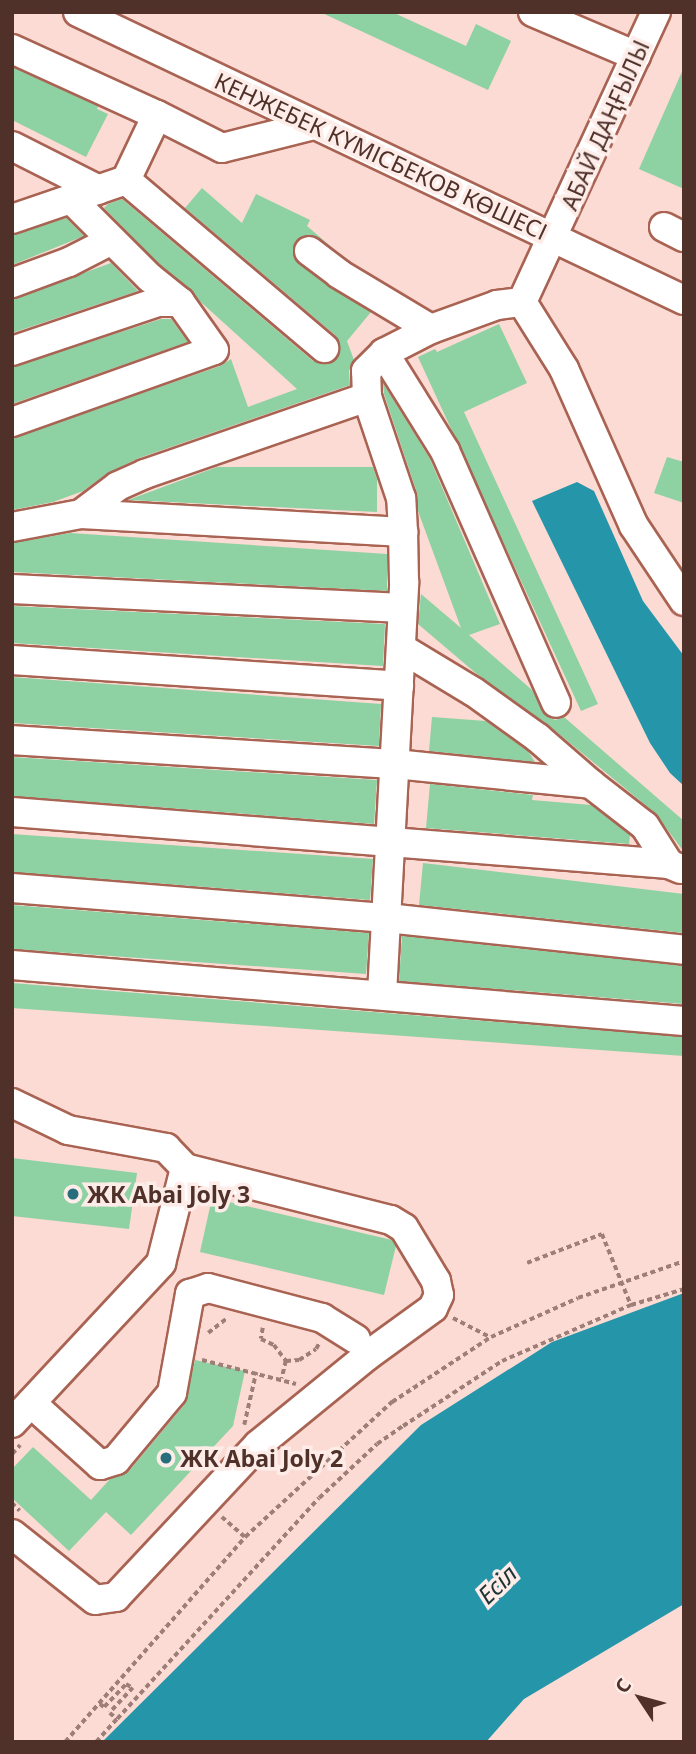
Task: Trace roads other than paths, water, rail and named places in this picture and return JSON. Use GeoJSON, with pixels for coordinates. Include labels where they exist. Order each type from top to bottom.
{"type":"FeatureCollection","features":[{"type":"Feature","properties":{"kind":"street","name":"КЕНЖЕБЕК КҮМІСБЕКОВ КӨШЕСІ"},"geometry":{"type":"LineString","coordinates":[[78,12],[684,300]]}},
{"type":"Feature","properties":{"kind":"street"},"geometry":{"type":"LineString","coordinates":[[533,12],[636,56]]}},
{"type":"Feature","properties":{"kind":"street","name":"АБАЙ ДАҢҒЫЛЫ"},"geometry":{"type":"LineString","coordinates":[[522,302],[554,238],[656,12]]}},
{"type":"Feature","properties":{"kind":"street"},"geometry":{"type":"LineString","coordinates":[[12,49],[222,148],[314,125]]}},
{"type":"Feature","properties":{"kind":"street"},"geometry":{"type":"LineString","coordinates":[[12,219],[126,180],[157,116]]}},
{"type":"Feature","properties":{"kind":"street"},"geometry":{"type":"LineString","coordinates":[[12,146],[99,190]]}},
{"type":"Feature","properties":{"kind":"street"},"geometry":{"type":"LineString","coordinates":[[126,180],[324,348]]}},
{"type":"Feature","properties":{"kind":"street"},"geometry":{"type":"LineString","coordinates":[[12,422],[214,350],[180,302],[71,199]]}},
{"type":"Feature","properties":{"kind":"street"},"geometry":{"type":"LineString","coordinates":[[12,283],[69,262],[113,240]]}},
{"type":"Feature","properties":{"kind":"street"},"geometry":{"type":"LineString","coordinates":[[309,251],[339,274],[431,329]]}},
{"type":"Feature","properties":{"kind":"street"},"geometry":{"type":"LineString","coordinates":[[12,351],[158,302],[180,302]]}},
{"type":"Feature","properties":{"kind":"street"},"geometry":{"type":"LineString","coordinates":[[382,994],[403,608],[403,531],[401,498],[367,397],[366,371],[384,354],[431,329],[498,305],[522,302],[564,369],[634,526],[684,601]]}},
{"type":"Feature","properties":{"kind":"street"},"geometry":{"type":"LineString","coordinates":[[384,354],[445,451],[556,703]]}},
{"type":"Feature","properties":{"kind":"street"},"geometry":{"type":"LineString","coordinates":[[81,514],[118,486],[145,474],[367,397]]}},
{"type":"Feature","properties":{"kind":"street"},"geometry":{"type":"LineString","coordinates":[[12,527],[81,514],[403,531]]}},
{"type":"Feature","properties":{"kind":"street"},"geometry":{"type":"LineString","coordinates":[[12,589],[403,608]]}},
{"type":"Feature","properties":{"kind":"street"},"geometry":{"type":"LineString","coordinates":[[401,648],[474,692],[538,738],[645,826],[676,867]]}},
{"type":"Feature","properties":{"kind":"street"},"geometry":{"type":"LineString","coordinates":[[12,660],[398,685]]}},
{"type":"Feature","properties":{"kind":"street"},"geometry":{"type":"LineString","coordinates":[[12,740],[395,764],[592,784]]}},
{"type":"Feature","properties":{"kind":"street"},"geometry":{"type":"LineString","coordinates":[[12,812],[676,867]]}},
{"type":"Feature","properties":{"kind":"street"},"geometry":{"type":"LineString","coordinates":[[12,888],[387,918],[684,950]]}},
{"type":"Feature","properties":{"kind":"street"},"geometry":{"type":"LineString","coordinates":[[12,965],[684,1021]]}},
{"type":"Feature","properties":{"kind":"street"},"geometry":{"type":"LineString","coordinates":[[12,1103],[68,1130],[166,1148],[185,1168],[391,1220],[404,1228],[436,1281],[439,1295],[433,1308],[367,1356],[258,1445],[116,1597],[95,1600],[12,1534]]}},
{"type":"Feature","properties":{"kind":"street"},"geometry":{"type":"LineString","coordinates":[[12,1423],[161,1263],[185,1168]]}},
{"type":"Feature","properties":{"kind":"street"},"geometry":{"type":"LineString","coordinates":[[31,1403],[100,1465],[116,1460],[172,1394],[190,1294],[208,1288],[270,1302],[322,1318],[356,1339]]}},
{"type":"Feature","properties":{"kind":"water"},"geometry":{"type":"Polygon","coordinates":[[[577,482],[594,491],[643,601],[684,656],[684,786],[670,773],[650,743],[532,501],[577,482]]]}},
{"type":"Feature","properties":{"kind":"water","name":"Есіл"},"geometry":{"type":"Polygon","coordinates":[[[684,1293],[684,1604],[524,1699],[486,1742],[102,1742],[421,1425],[552,1342],[684,1293]]]}},
{"type":"Feature","properties":{"kind":"place","name":"ЖК Abai Joly 3"},"geometry":{"type":"Point","coordinates":[73,1194]}},
{"type":"Feature","properties":{"kind":"place","name":"ЖК Abai Joly 2"},"geometry":{"type":"Point","coordinates":[166,1458]}}]}
